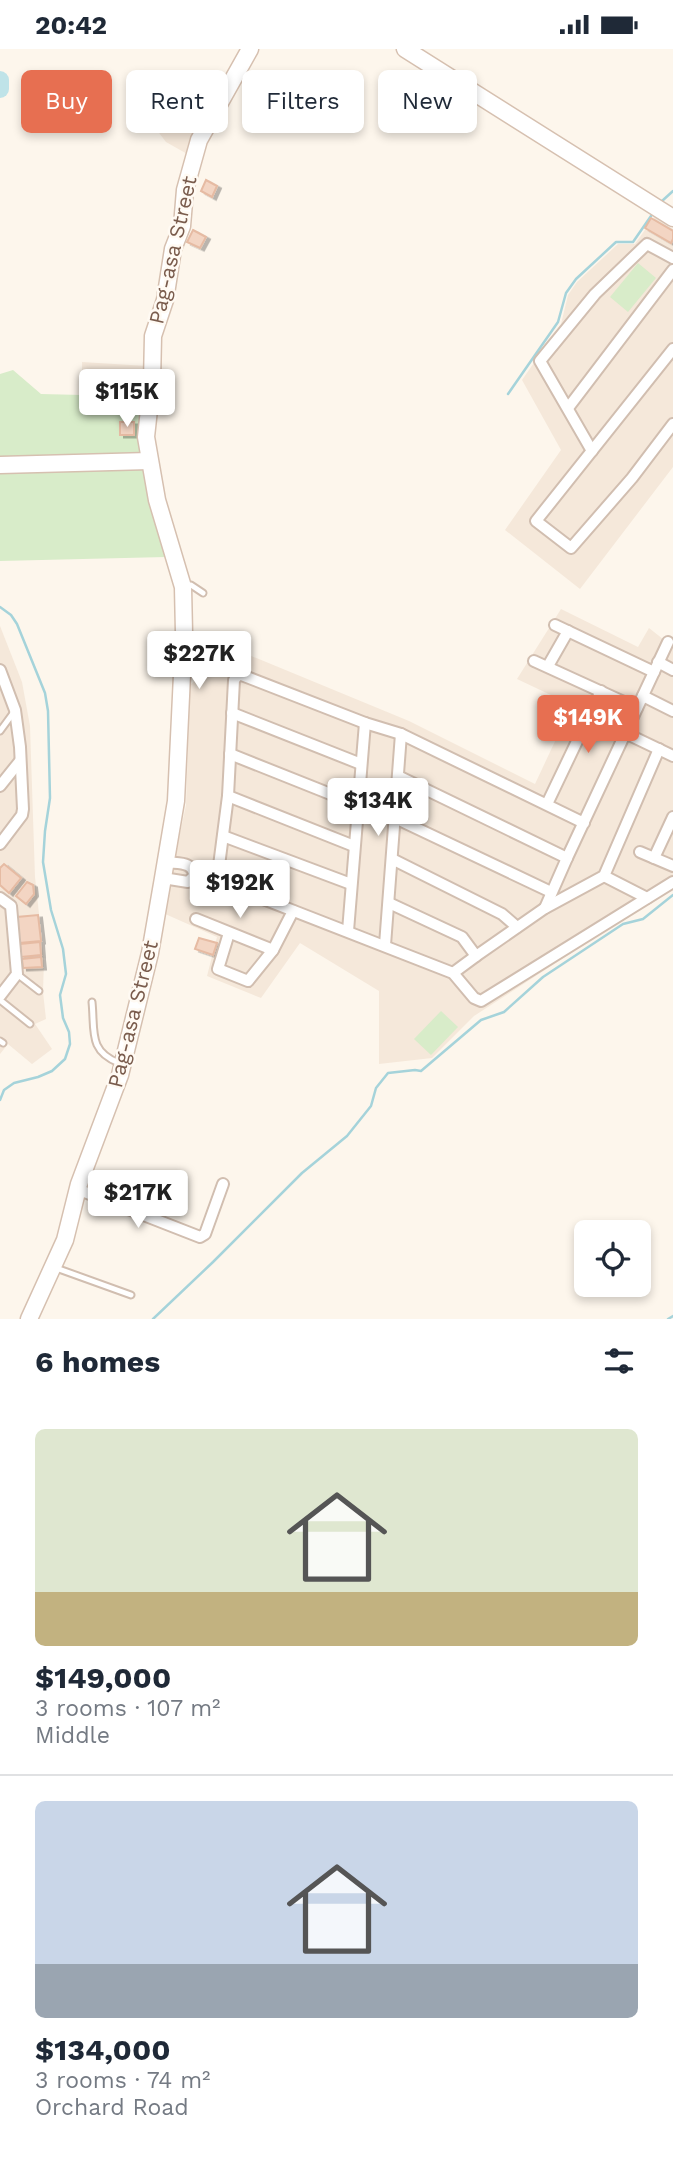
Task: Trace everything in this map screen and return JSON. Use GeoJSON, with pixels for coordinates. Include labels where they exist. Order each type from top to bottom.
{"type":"FeatureCollection","features":[{"type":"Feature","properties":{"kind":"street","name":"Pag-asa Street"},"geometry":{"type":"LineString","coordinates":[[29,1319],[65,1240],[78,1189],[123,1065],[150,953],[176,801],[184,633],[183,587],[157,500],[146,437],[152,382],[153,336],[165,300],[173,249],[182,226],[185,190],[199,140],[250,49]]}},
{"type":"Feature","properties":{"kind":"street"},"geometry":{"type":"LineString","coordinates":[[405,49],[673,218]]}},
{"type":"Feature","properties":{"kind":"street"},"geometry":{"type":"LineString","coordinates":[[592,451],[541,362],[598,290],[647,244],[673,258]]}},
{"type":"Feature","properties":{"kind":"street"},"geometry":{"type":"LineString","coordinates":[[568,408],[673,270]]}},
{"type":"Feature","properties":{"kind":"street"},"geometry":{"type":"LineString","coordinates":[[673,349],[536,521],[571,548],[632,478],[673,424]]}},
{"type":"Feature","properties":{"kind":"street"},"geometry":{"type":"LineString","coordinates":[[0,465],[149,461]]}},
{"type":"Feature","properties":{"kind":"street"},"geometry":{"type":"LineString","coordinates":[[555,625],[656,667],[673,670]]}},
{"type":"Feature","properties":{"kind":"street"},"geometry":{"type":"LineString","coordinates":[[548,666],[568,631]]}},
{"type":"Feature","properties":{"kind":"street"},"geometry":{"type":"LineString","coordinates":[[545,908],[668,642]]}},
{"type":"Feature","properties":{"kind":"street"},"geometry":{"type":"LineString","coordinates":[[534,661],[637,708]]}},
{"type":"Feature","properties":{"kind":"street"},"geometry":{"type":"LineString","coordinates":[[217,881],[228,796],[234,680],[241,674],[365,723],[401,734],[584,823]]}},
{"type":"Feature","properties":{"kind":"street"},"geometry":{"type":"LineString","coordinates":[[0,844],[22,815],[20,747],[15,710],[1,676]]}},
{"type":"Feature","properties":{"kind":"street"},"geometry":{"type":"LineString","coordinates":[[547,804],[601,691]]}},
{"type":"Feature","properties":{"kind":"street"},"geometry":{"type":"LineString","coordinates":[[643,696],[673,711]]}},
{"type":"Feature","properties":{"kind":"street"},"geometry":{"type":"LineString","coordinates":[[232,713],[361,764]]}},
{"type":"Feature","properties":{"kind":"street"},"geometry":{"type":"LineString","coordinates":[[348,931],[365,723]]}},
{"type":"Feature","properties":{"kind":"street"},"geometry":{"type":"LineString","coordinates":[[625,733],[673,756]]}},
{"type":"Feature","properties":{"kind":"street"},"geometry":{"type":"LineString","coordinates":[[385,945],[401,734]]}},
{"type":"Feature","properties":{"kind":"street"},"geometry":{"type":"LineString","coordinates":[[453,973],[545,908],[604,876],[659,749]]}},
{"type":"Feature","properties":{"kind":"street"},"geometry":{"type":"LineString","coordinates":[[230,754],[358,805]]}},
{"type":"Feature","properties":{"kind":"street"},"geometry":{"type":"LineString","coordinates":[[2,780],[20,761]]}},
{"type":"Feature","properties":{"kind":"street"},"geometry":{"type":"LineString","coordinates":[[398,776],[567,858]]}},
{"type":"Feature","properties":{"kind":"street"},"geometry":{"type":"LineString","coordinates":[[228,796],[354,846]]}},
{"type":"Feature","properties":{"kind":"street"},"geometry":{"type":"LineString","coordinates":[[654,858],[673,817]]}},
{"type":"Feature","properties":{"kind":"street"},"geometry":{"type":"LineString","coordinates":[[395,818],[551,892]]}},
{"type":"Feature","properties":{"kind":"street"},"geometry":{"type":"LineString","coordinates":[[223,835],[351,884]]}},
{"type":"Feature","properties":{"kind":"street"},"geometry":{"type":"LineString","coordinates":[[640,852],[673,866]]}},
{"type":"Feature","properties":{"kind":"street"},"geometry":{"type":"LineString","coordinates":[[392,859],[502,914],[517,927]]}},
{"type":"Feature","properties":{"kind":"street"},"geometry":{"type":"LineString","coordinates":[[164,870],[188,882],[193,879],[194,874],[217,881],[385,945],[453,973],[474,998],[481,1000],[673,882]]}},
{"type":"Feature","properties":{"kind":"street"},"geometry":{"type":"LineString","coordinates":[[604,876],[648,898]]}},
{"type":"Feature","properties":{"kind":"street"},"geometry":{"type":"LineString","coordinates":[[0,898],[10,906],[18,974],[0,998]]}},
{"type":"Feature","properties":{"kind":"street"},"geometry":{"type":"LineString","coordinates":[[389,903],[462,937],[475,956]]}},
{"type":"Feature","properties":{"kind":"street"},"geometry":{"type":"LineString","coordinates":[[229,933],[218,966],[220,971],[245,981],[251,980],[273,950],[293,911]]}},
{"type":"Feature","properties":{"kind":"street"},"geometry":{"type":"LineString","coordinates":[[196,919],[273,950]]}},
{"type":"Feature","properties":{"kind":"street"},"geometry":{"type":"LineString","coordinates":[[78,1189],[200,1237],[205,1234],[223,1184]]}},
{"type":"Feature","properties":{"kind":"lane"},"geometry":{"type":"LineString","coordinates":[[183,587],[191,585],[203,593]]}},
{"type":"Feature","properties":{"kind":"lane"},"geometry":{"type":"LineString","coordinates":[[0,731],[15,710]]}},
{"type":"Feature","properties":{"kind":"lane"},"geometry":{"type":"LineString","coordinates":[[18,974],[39,991]]}},
{"type":"Feature","properties":{"kind":"lane"},"geometry":{"type":"LineString","coordinates":[[0,998],[30,1024]]}},
{"type":"Feature","properties":{"kind":"lane"},"geometry":{"type":"LineString","coordinates":[[92,1002],[96,1046],[101,1054],[123,1065]]}},
{"type":"Feature","properties":{"kind":"lane"},"geometry":{"type":"LineString","coordinates":[[53,1267],[131,1295]]}},
{"type":"Feature","properties":{"kind":"shaded area"},"geometry":{"type":"Polygon","coordinates":[[[159,133],[200,133],[189,155],[166,142],[159,133]]]}},
{"type":"Feature","properties":{"kind":"shaded area"},"geometry":{"type":"Polygon","coordinates":[[[654,217],[673,229],[673,467],[580,589],[505,530],[561,450],[522,380],[561,324],[568,295],[577,282],[618,244],[635,244],[654,217]]]}},
{"type":"Feature","properties":{"kind":"shaded area"},"geometry":{"type":"Polygon","coordinates":[[[82,362],[147,366],[144,404],[102,404],[82,395],[82,362]]]}},
{"type":"Feature","properties":{"kind":"shaded area"},"geometry":{"type":"Polygon","coordinates":[[[561,609],[638,647],[649,628],[673,647],[673,887],[474,1016],[432,1058],[379,1064],[379,991],[300,943],[261,998],[207,976],[217,937],[163,913],[186,805],[190,685],[232,648],[409,721],[535,784],[572,705],[517,679],[561,609]]]}},
{"type":"Feature","properties":{"kind":"shaded area"},"geometry":{"type":"Polygon","coordinates":[[[0,626],[22,682],[30,726],[35,877],[44,960],[46,1019],[35,1024],[52,1049],[32,1064],[8,1044],[0,1054],[0,626]]]}},
{"type":"Feature","properties":{"kind":"green space"},"geometry":{"type":"Polygon","coordinates":[[[638,263],[656,278],[628,312],[610,297],[638,263]]]}},
{"type":"Feature","properties":{"kind":"green space"},"geometry":{"type":"Polygon","coordinates":[[[13,370],[41,394],[82,395],[102,404],[144,404],[151,494],[166,557],[0,561],[0,374],[13,370]]]}},
{"type":"Feature","properties":{"kind":"green space"},"geometry":{"type":"Polygon","coordinates":[[[441,1011],[458,1027],[431,1055],[414,1039],[441,1011]]]}},
{"type":"Feature","properties":{"kind":"building"},"geometry":{"type":"Polygon","coordinates":[[[206,180],[217,186],[212,197],[201,191],[206,180]]]}},
{"type":"Feature","properties":{"kind":"building"},"geometry":{"type":"Polygon","coordinates":[[[651,218],[673,231],[671,243],[645,228],[651,218]]]}},
{"type":"Feature","properties":{"kind":"building"},"geometry":{"type":"Polygon","coordinates":[[[193,230],[206,237],[200,248],[187,242],[193,230]]]}},
{"type":"Feature","properties":{"kind":"building"},"geometry":{"type":"Polygon","coordinates":[[[120,422],[134,422],[134,435],[120,435],[120,422]]]}},
{"type":"Feature","properties":{"kind":"building"},"geometry":{"type":"Polygon","coordinates":[[[193,653],[208,659],[204,668],[189,662],[193,653]]]}},
{"type":"Feature","properties":{"kind":"building"},"geometry":{"type":"Polygon","coordinates":[[[4,864],[21,878],[9,893],[0,885],[0,868],[4,864]]]}},
{"type":"Feature","properties":{"kind":"building"},"geometry":{"type":"Polygon","coordinates":[[[27,882],[33,885],[34,894],[26,904],[16,896],[27,882]]]}},
{"type":"Feature","properties":{"kind":"building"},"geometry":{"type":"Polygon","coordinates":[[[38,915],[41,941],[19,943],[17,917],[38,915]]]}},
{"type":"Feature","properties":{"kind":"building"},"geometry":{"type":"Polygon","coordinates":[[[199,938],[217,943],[213,955],[195,949],[199,938]]]}},
{"type":"Feature","properties":{"kind":"building"},"geometry":{"type":"Polygon","coordinates":[[[40,942],[41,955],[21,957],[20,944],[40,942]]]}},
{"type":"Feature","properties":{"kind":"building"},"geometry":{"type":"Polygon","coordinates":[[[41,957],[42,967],[23,968],[22,959],[41,957]]]}},
{"type":"Feature","properties":{"kind":"waterway"},"geometry":{"type":"LineString","coordinates":[[0,80],[0,89]]}},
{"type":"Feature","properties":{"kind":"waterway"},"geometry":{"type":"LineString","coordinates":[[662,201],[673,191]]}},
{"type":"Feature","properties":{"kind":"waterway"},"geometry":{"type":"LineString","coordinates":[[508,394],[558,322],[566,293],[576,279],[616,242],[633,242],[651,216]]}},
{"type":"Feature","properties":{"kind":"waterway"},"geometry":{"type":"LineString","coordinates":[[0,607],[11,615],[17,624],[45,693],[48,711],[50,798],[43,862],[51,910],[63,949],[66,974],[60,995],[70,1044],[65,1059],[52,1071],[14,1083],[4,1090],[0,1100]]}},
{"type":"Feature","properties":{"kind":"waterway"},"geometry":{"type":"LineString","coordinates":[[153,1319],[302,1173],[347,1136],[371,1106],[376,1088],[388,1073],[421,1071],[481,1020],[504,1012],[543,977],[623,924],[643,919],[673,895]]}},
{"type":"Feature","properties":{"kind":"waterway"},"geometry":{"type":"LineString","coordinates":[[668,1319],[673,1316]]}}]}
